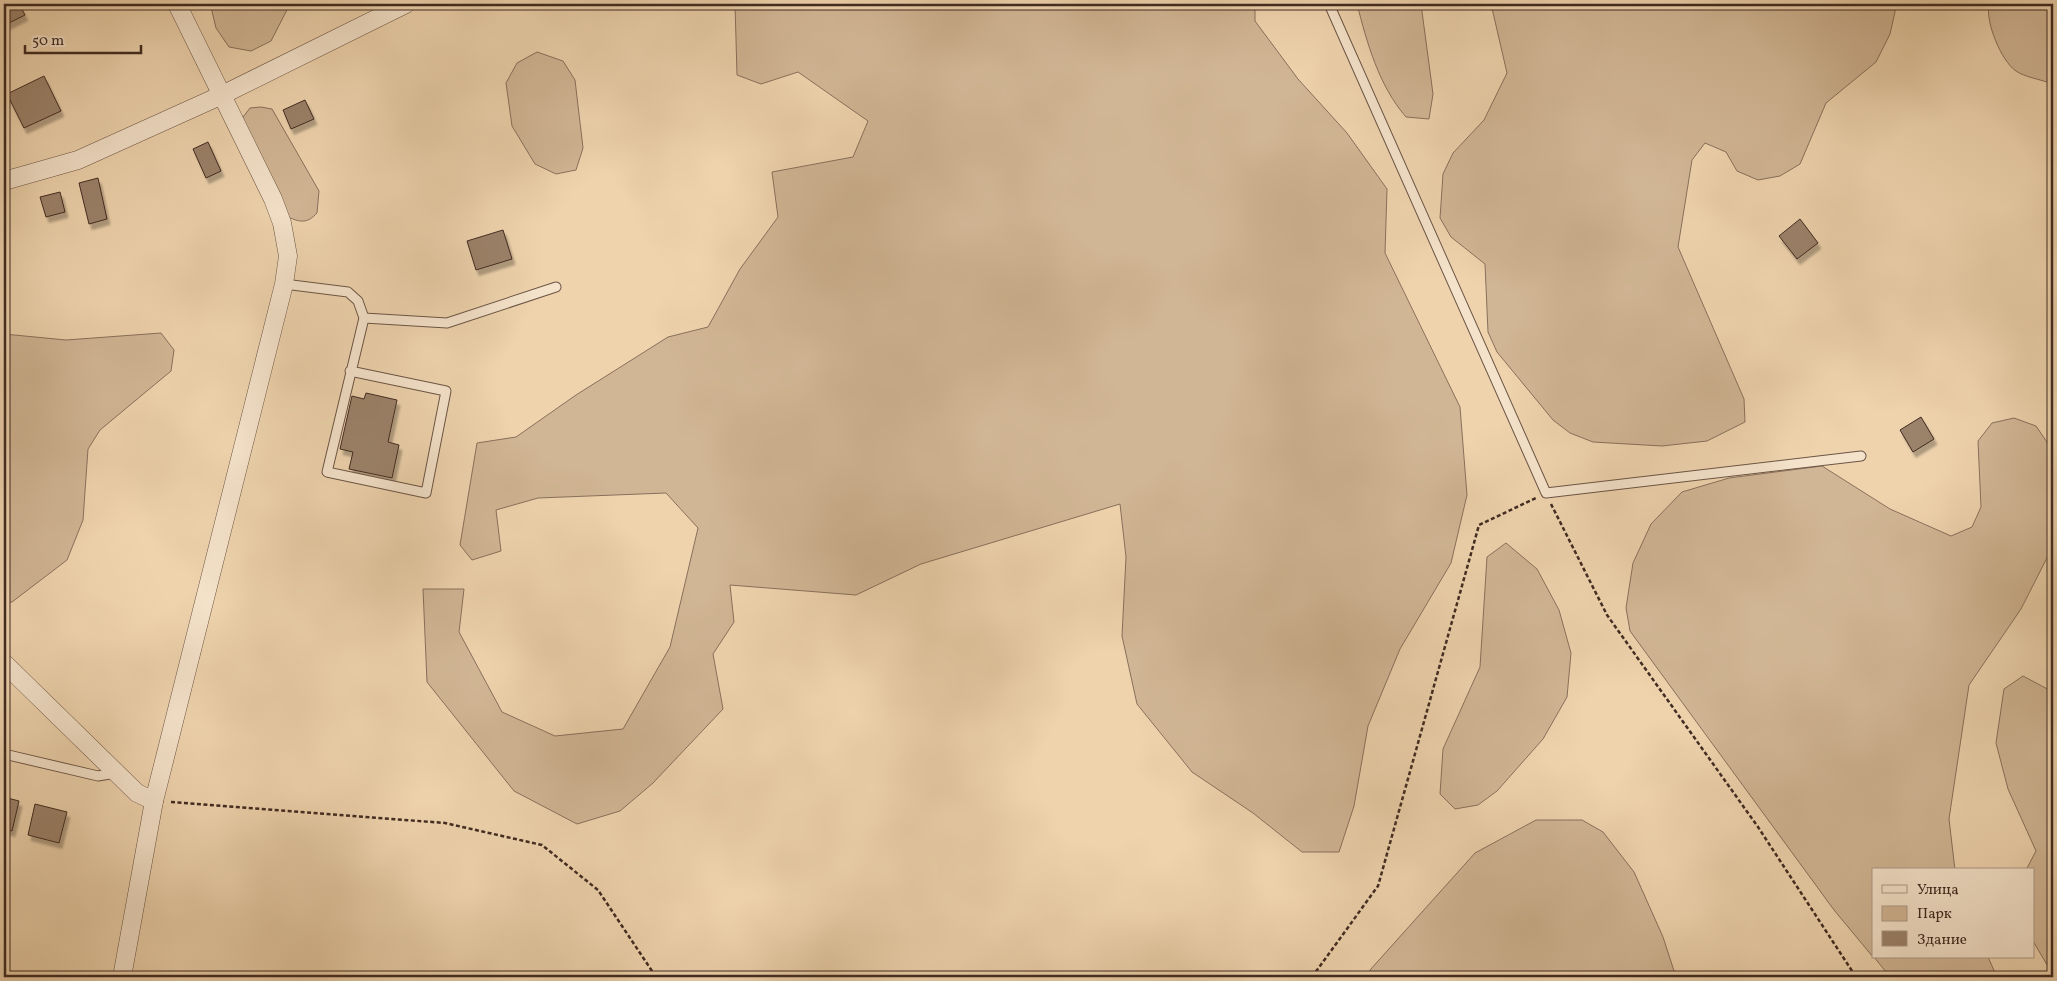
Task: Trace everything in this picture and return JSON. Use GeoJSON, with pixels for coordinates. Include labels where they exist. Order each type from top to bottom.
{"type":"FeatureCollection","features":[{"type":"Feature","properties":{"kind":"street"},"geometry":{"type":"LineString","coordinates":[[122,977],[154,801],[284,284],[288,256],[282,223],[273,199],[177,4]]}},
{"type":"Feature","properties":{"kind":"street"},"geometry":{"type":"LineString","coordinates":[[4,181],[78,160],[222,95],[406,4]]}},
{"type":"Feature","properties":{"kind":"street"},"geometry":{"type":"LineString","coordinates":[[4,663],[137,793],[154,801]]}},
{"type":"Feature","properties":{"kind":"lane"},"geometry":{"type":"LineString","coordinates":[[1329,4],[1546,493],[1861,456]]}},
{"type":"Feature","properties":{"kind":"lane"},"geometry":{"type":"LineString","coordinates":[[284,284],[348,292],[358,301],[364,318],[350,371],[327,472],[426,494],[446,391],[350,371]]}},
{"type":"Feature","properties":{"kind":"lane"},"geometry":{"type":"LineString","coordinates":[[364,318],[447,323],[556,287]]}},
{"type":"Feature","properties":{"kind":"lane"},"geometry":{"type":"LineString","coordinates":[[4,754],[98,776],[116,773]]}},
{"type":"Feature","properties":{"kind":"path"},"geometry":{"type":"LineString","coordinates":[[1312,977],[1378,886],[1479,525],[1546,493],[1607,615],[1758,827],[1856,977]]}},
{"type":"Feature","properties":{"kind":"path"},"geometry":{"type":"LineString","coordinates":[[154,801],[445,823],[542,845],[598,890],[656,977]]}},
{"type":"Feature","properties":{"kind":"green space"},"geometry":{"type":"Polygon","coordinates":[[[212,4],[290,4],[271,41],[251,51],[229,47],[216,28],[212,4]]]}},
{"type":"Feature","properties":{"kind":"green space"},"geometry":{"type":"Polygon","coordinates":[[[735,4],[1255,4],[1255,21],[1298,79],[1347,133],[1387,189],[1385,253],[1460,407],[1467,495],[1451,563],[1400,649],[1368,726],[1354,806],[1339,852],[1302,852],[1253,813],[1192,772],[1137,704],[1122,636],[1126,557],[1120,504],[921,564],[856,595],[730,585],[734,622],[713,654],[723,709],[653,783],[620,811],[577,824],[514,791],[427,682],[423,589],[464,589],[459,632],[502,712],[555,736],[623,729],[670,647],[698,528],[666,493],[538,498],[496,510],[501,551],[472,560],[460,545],[477,443],[516,437],[576,395],[668,337],[708,327],[740,269],[778,217],[772,172],[853,157],[868,121],[798,72],[761,84],[737,75],[735,4]]]}},
{"type":"Feature","properties":{"kind":"green space"},"geometry":{"type":"Polygon","coordinates":[[[1357,4],[1421,4],[1433,94],[1429,119],[1406,117],[1388,92],[1375,64],[1357,4]]]}},
{"type":"Feature","properties":{"kind":"green space"},"geometry":{"type":"Polygon","coordinates":[[[1491,4],[1895,4],[1890,34],[1876,62],[1826,103],[1800,164],[1780,176],[1758,180],[1737,171],[1726,152],[1705,143],[1692,160],[1678,247],[1744,399],[1745,422],[1707,441],[1662,446],[1593,442],[1570,433],[1553,420],[1497,352],[1488,332],[1485,264],[1451,237],[1440,218],[1443,174],[1453,153],[1484,120],[1507,73],[1491,4]]]}},
{"type":"Feature","properties":{"kind":"green space"},"geometry":{"type":"Polygon","coordinates":[[[1989,4],[2053,4],[2053,84],[2024,75],[2010,66],[1995,40],[1989,20],[1989,4]]]}},
{"type":"Feature","properties":{"kind":"green space"},"geometry":{"type":"Polygon","coordinates":[[[537,52],[563,61],[575,80],[583,148],[576,170],[556,174],[535,164],[512,126],[506,83],[517,63],[537,52]]]}},
{"type":"Feature","properties":{"kind":"green space"},"geometry":{"type":"Polygon","coordinates":[[[250,108],[272,109],[319,191],[317,213],[310,219],[301,221],[288,217],[241,128],[243,117],[250,108]]]}},
{"type":"Feature","properties":{"kind":"green space"},"geometry":{"type":"Polygon","coordinates":[[[161,333],[174,350],[171,371],[100,430],[88,449],[83,520],[67,560],[12,602],[4,603],[4,334],[66,340],[161,333]]]}},
{"type":"Feature","properties":{"kind":"green space"},"geometry":{"type":"Polygon","coordinates":[[[2014,418],[2036,426],[2053,451],[2053,546],[2021,609],[1969,685],[1949,819],[1955,868],[1872,868],[1872,956],[1834,910],[1630,631],[1626,608],[1633,563],[1651,524],[1682,492],[1729,478],[1822,466],[1890,509],[1951,536],[1972,527],[1981,507],[1978,441],[1992,423],[2014,418]]]}},
{"type":"Feature","properties":{"kind":"green space"},"geometry":{"type":"Polygon","coordinates":[[[1506,543],[1537,569],[1559,610],[1571,653],[1567,697],[1543,739],[1497,791],[1478,805],[1455,809],[1440,794],[1443,749],[1480,667],[1487,557],[1506,543]]]}},
{"type":"Feature","properties":{"kind":"green space"},"geometry":{"type":"Polygon","coordinates":[[[2023,676],[2053,692],[2053,975],[2034,943],[2034,868],[2027,868],[2036,851],[2008,789],[1996,743],[2004,689],[2023,676]]]}},
{"type":"Feature","properties":{"kind":"green space"},"geometry":{"type":"Polygon","coordinates":[[[1536,820],[1582,820],[1603,832],[1634,872],[1663,937],[1676,977],[1369,977],[1370,970],[1475,853],[1536,820]]]}},
{"type":"Feature","properties":{"kind":"green space"},"geometry":{"type":"Polygon","coordinates":[[[1875,958],[1988,958],[1997,977],[1890,977],[1875,958]]]}},
{"type":"Feature","properties":{"kind":"building"},"geometry":{"type":"Polygon","coordinates":[[[4,4],[19,4],[25,15],[5,25],[4,4]]]}},
{"type":"Feature","properties":{"kind":"building"},"geometry":{"type":"Polygon","coordinates":[[[44,76],[61,111],[24,128],[7,94],[44,76]]]}},
{"type":"Feature","properties":{"kind":"building"},"geometry":{"type":"Polygon","coordinates":[[[305,100],[314,119],[291,129],[283,110],[305,100]]]}},
{"type":"Feature","properties":{"kind":"building"},"geometry":{"type":"Polygon","coordinates":[[[208,142],[221,171],[206,178],[193,149],[208,142]]]}},
{"type":"Feature","properties":{"kind":"building"},"geometry":{"type":"Polygon","coordinates":[[[98,178],[107,219],[89,224],[79,183],[98,178]]]}},
{"type":"Feature","properties":{"kind":"building"},"geometry":{"type":"Polygon","coordinates":[[[60,192],[65,212],[46,217],[40,197],[60,192]]]}},
{"type":"Feature","properties":{"kind":"building"},"geometry":{"type":"Polygon","coordinates":[[[1800,219],[1818,243],[1797,259],[1779,236],[1800,219]]]}},
{"type":"Feature","properties":{"kind":"building"},"geometry":{"type":"Polygon","coordinates":[[[503,230],[512,259],[476,270],[467,241],[503,230]]]}},
{"type":"Feature","properties":{"kind":"building"},"geometry":{"type":"Polygon","coordinates":[[[366,393],[397,400],[388,442],[399,445],[392,478],[349,469],[353,452],[340,449],[352,396],[364,399],[366,393]]]}},
{"type":"Feature","properties":{"kind":"building"},"geometry":{"type":"Polygon","coordinates":[[[1921,417],[1934,439],[1913,452],[1900,430],[1921,417]]]}},
{"type":"Feature","properties":{"kind":"building"},"geometry":{"type":"Polygon","coordinates":[[[4,797],[19,801],[12,831],[4,829],[4,797]]]}},
{"type":"Feature","properties":{"kind":"building"},"geometry":{"type":"Polygon","coordinates":[[[35,804],[67,812],[59,843],[28,835],[35,804]]]}}]}
